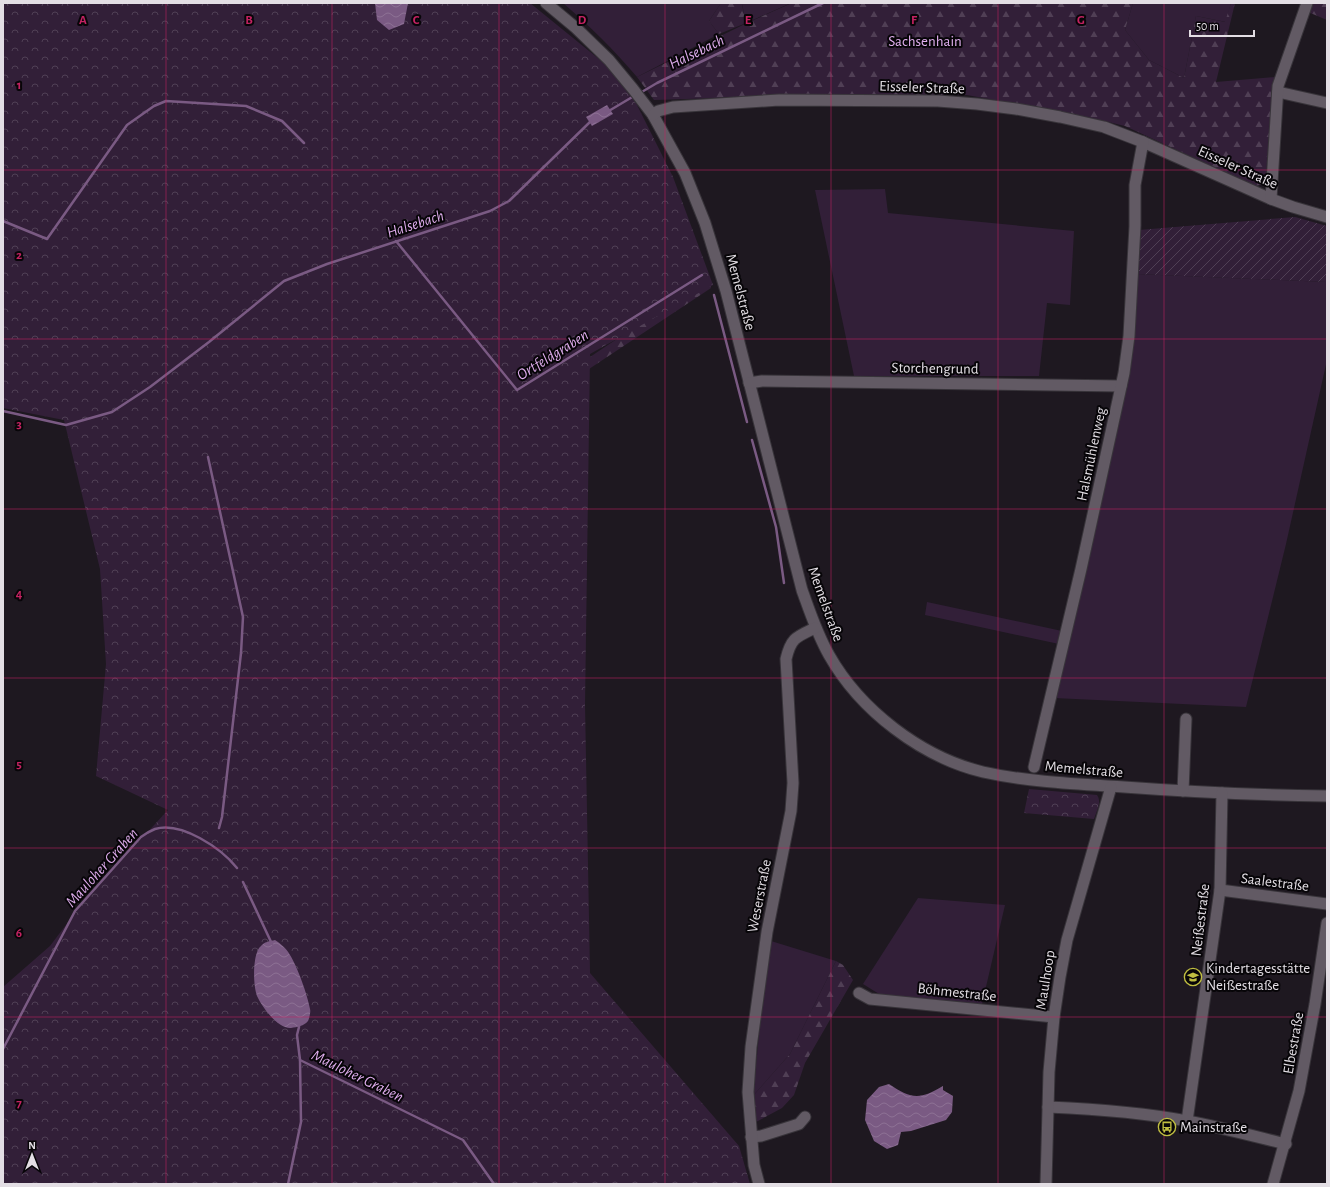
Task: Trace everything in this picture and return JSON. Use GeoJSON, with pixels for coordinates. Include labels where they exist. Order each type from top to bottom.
{"type":"FeatureCollection","features":[{"type":"Feature","properties":{"kind":"street"},"geometry":{"type":"LineString","coordinates":[[546,3],[576,28],[610,60],[643,100],[652,115]]}},
{"type":"Feature","properties":{"kind":"street"},"geometry":{"type":"LineString","coordinates":[[1271,199],[1278,86],[1307,3]]}},
{"type":"Feature","properties":{"kind":"street"},"geometry":{"type":"LineString","coordinates":[[1278,92],[1327,103]]}},
{"type":"Feature","properties":{"kind":"street","name":"Eisseler Straße"},"geometry":{"type":"LineString","coordinates":[[652,115],[658,111],[673,107],[779,100],[938,101],[985,105],[1060,117],[1104,127],[1143,142],[1271,199],[1327,217]]}},
{"type":"Feature","properties":{"kind":"street","name":"Memelstraße"},"geometry":{"type":"LineString","coordinates":[[652,115],[685,173],[705,223],[726,291],[802,590],[815,628],[829,656],[846,681],[867,704],[893,727],[912,741],[933,753],[956,763],[1007,777],[1184,791],[1327,796]]}},
{"type":"Feature","properties":{"kind":"street","name":"Halsmühlenweg"},"geometry":{"type":"LineString","coordinates":[[1034,767],[1082,569],[1121,386],[1129,336],[1136,184],[1143,142]]}},
{"type":"Feature","properties":{"kind":"street","name":"Storchengrund"},"geometry":{"type":"LineString","coordinates":[[749,383],[762,381],[1121,386]]}},
{"type":"Feature","properties":{"kind":"street","name":"Weserstraße"},"geometry":{"type":"LineString","coordinates":[[759,1184],[754,1165],[748,1092],[751,1047],[766,932],[791,811],[792,790],[786,659],[789,647],[797,636],[815,628]]}},
{"type":"Feature","properties":{"kind":"street"},"geometry":{"type":"LineString","coordinates":[[1184,791],[1186,719]]}},
{"type":"Feature","properties":{"kind":"street","name":"Maulhoop"},"geometry":{"type":"LineString","coordinates":[[1046,1184],[1049,1072],[1054,1017],[1067,940],[1111,786]]}},
{"type":"Feature","properties":{"kind":"street","name":"Neißestraße"},"geometry":{"type":"LineString","coordinates":[[1187,1121],[1220,890],[1222,793]]}},
{"type":"Feature","properties":{"kind":"street","name":"Saalestraße"},"geometry":{"type":"LineString","coordinates":[[1220,890],[1327,904]]}},
{"type":"Feature","properties":{"kind":"street","name":"Elbestraße"},"geometry":{"type":"LineString","coordinates":[[1273,1184],[1286,1144],[1300,1091],[1327,924]]}},
{"type":"Feature","properties":{"kind":"street","name":"Böhmestraße"},"geometry":{"type":"LineString","coordinates":[[859,993],[870,999],[1054,1017]]}},
{"type":"Feature","properties":{"kind":"street"},"geometry":{"type":"LineString","coordinates":[[1048,1107],[1118,1111],[1187,1121],[1286,1144]]}},
{"type":"Feature","properties":{"kind":"street"},"geometry":{"type":"LineString","coordinates":[[751,1137],[761,1136],[798,1124],[804,1117]]}},
{"type":"Feature","properties":{"kind":"green space"},"geometry":{"type":"Polygon","coordinates":[[[3,3],[530,3],[605,64],[636,103],[673,177],[713,285],[590,354],[585,705],[590,973],[739,1146],[750,1184],[3,1184],[3,987],[50,946],[84,901],[168,810],[96,776],[106,664],[100,569],[64,420],[3,408],[3,3]]]}},
{"type":"Feature","properties":{"kind":"green space"},"geometry":{"type":"Polygon","coordinates":[[[563,3],[721,3],[709,21],[719,34],[637,77],[602,38],[563,3]]]}},
{"type":"Feature","properties":{"kind":"green space"},"geometry":{"type":"Polygon","coordinates":[[[721,3],[743,3],[742,5],[746,23],[719,34],[709,21],[721,3]]]}},
{"type":"Feature","properties":{"kind":"green space"},"geometry":{"type":"Polygon","coordinates":[[[743,3],[791,3],[746,23],[743,3]]]}},
{"type":"Feature","properties":{"kind":"green space","name":"Sachsenhain"},"geometry":{"type":"Polygon","coordinates":[[[792,3],[1133,3],[1125,30],[1149,60],[1184,78],[1196,16],[1225,22],[1231,3],[1235,3],[1216,82],[1275,77],[1265,184],[1255,186],[1125,126],[1088,117],[967,95],[812,95],[654,100],[637,77],[747,23],[792,3]]]}},
{"type":"Feature","properties":{"kind":"green space"},"geometry":{"type":"Polygon","coordinates":[[[1133,3],[1231,3],[1226,22],[1196,16],[1184,78],[1149,60],[1125,30],[1133,3]]]}},
{"type":"Feature","properties":{"kind":"green space"},"geometry":{"type":"Polygon","coordinates":[[[1310,3],[1327,3],[1327,20],[1308,12],[1310,3]]]}},
{"type":"Feature","properties":{"kind":"green space"},"geometry":{"type":"Polygon","coordinates":[[[885,189],[888,213],[1074,231],[1070,305],[1047,303],[1039,376],[854,376],[815,190],[885,189]]]}},
{"type":"Feature","properties":{"kind":"green space"},"geometry":{"type":"Polygon","coordinates":[[[1295,217],[1327,226],[1327,282],[1137,274],[1139,230],[1295,217]]]}},
{"type":"Feature","properties":{"kind":"green space"},"geometry":{"type":"Polygon","coordinates":[[[1137,274],[1327,282],[1327,360],[1286,544],[1246,707],[1054,698],[1129,371],[1137,274]]]}},
{"type":"Feature","properties":{"kind":"green space"},"geometry":{"type":"Polygon","coordinates":[[[708,278],[711,288],[589,369],[587,359],[708,278]]]}},
{"type":"Feature","properties":{"kind":"green space"},"geometry":{"type":"Polygon","coordinates":[[[927,602],[1062,631],[1059,644],[925,615],[927,602]]]}},
{"type":"Feature","properties":{"kind":"green space"},"geometry":{"type":"Polygon","coordinates":[[[1029,789],[1097,795],[1099,800],[1094,819],[1024,813],[1029,789]]]}},
{"type":"Feature","properties":{"kind":"green space"},"geometry":{"type":"Polygon","coordinates":[[[918,898],[1005,905],[982,1004],[884,997],[863,984],[918,898]]]}},
{"type":"Feature","properties":{"kind":"green space"},"geometry":{"type":"Polygon","coordinates":[[[771,941],[836,961],[790,1054],[753,1096],[763,993],[771,941]]]}},
{"type":"Feature","properties":{"kind":"green space"},"geometry":{"type":"Polygon","coordinates":[[[836,961],[843,965],[853,980],[805,1063],[794,1095],[782,1108],[756,1122],[753,1096],[790,1054],[836,961]]]}},
{"type":"Feature","properties":{"kind":"water"},"geometry":{"type":"Polygon","coordinates":[[[375,3],[408,3],[404,24],[389,30],[377,20],[375,3]]]}},
{"type":"Feature","properties":{"kind":"water"},"geometry":{"type":"Polygon","coordinates":[[[607,105],[613,114],[592,126],[586,117],[607,105]]]}},
{"type":"Feature","properties":{"kind":"water"},"geometry":{"type":"Polygon","coordinates":[[[275,940],[285,948],[293,960],[309,1003],[310,1012],[308,1021],[298,1027],[291,1028],[281,1025],[271,1016],[257,996],[254,978],[256,955],[261,946],[267,942],[275,940]]]}},
{"type":"Feature","properties":{"kind":"water"},"geometry":{"type":"Polygon","coordinates":[[[889,1084],[903,1093],[916,1096],[928,1094],[943,1086],[943,1090],[953,1096],[952,1112],[946,1120],[911,1131],[901,1132],[898,1145],[887,1149],[874,1141],[865,1120],[867,1100],[879,1087],[889,1084]]]}},
{"type":"Feature","properties":{"kind":"waterway","name":"Halsebach"},"geometry":{"type":"LineString","coordinates":[[640,93],[657,83],[823,3]]}},
{"type":"Feature","properties":{"kind":"waterway","name":"Halsebach"},"geometry":{"type":"LineString","coordinates":[[607,112],[634,96]]}},
{"type":"Feature","properties":{"kind":"waterway"},"geometry":{"type":"LineString","coordinates":[[3,221],[47,239],[127,125],[154,106],[166,101],[246,106],[282,121],[304,143]]}},
{"type":"Feature","properties":{"kind":"waterway","name":"Halsebach"},"geometry":{"type":"LineString","coordinates":[[3,411],[66,425],[112,412],[150,387],[209,342],[284,281],[327,264],[490,211],[509,201],[591,121]]}},
{"type":"Feature","properties":{"kind":"waterway","name":"Ortfeldgraben"},"geometry":{"type":"LineString","coordinates":[[396,241],[517,390],[702,275]]}},
{"type":"Feature","properties":{"kind":"waterway","name":"Ortfeldgraben"},"geometry":{"type":"LineString","coordinates":[[714,295],[747,422]]}},
{"type":"Feature","properties":{"kind":"waterway","name":"Ortfeldgraben"},"geometry":{"type":"LineString","coordinates":[[752,440],[776,527],[784,583]]}},
{"type":"Feature","properties":{"kind":"waterway"},"geometry":{"type":"LineString","coordinates":[[208,457],[243,617],[241,653],[222,817],[219,828]]}},
{"type":"Feature","properties":{"kind":"waterway","name":"Mauloher Graben"},"geometry":{"type":"LineString","coordinates":[[3,1049],[75,911],[141,837],[155,829],[177,829],[200,838],[211,845],[221,852],[237,868]]}},
{"type":"Feature","properties":{"kind":"waterway","name":"Mauloher Graben"},"geometry":{"type":"LineString","coordinates":[[243,882],[272,944]]}},
{"type":"Feature","properties":{"kind":"waterway"},"geometry":{"type":"LineString","coordinates":[[288,1184],[301,1122],[300,1060],[297,1035],[299,1025]]}},
{"type":"Feature","properties":{"kind":"waterway","name":"Mauloher Graben"},"geometry":{"type":"LineString","coordinates":[[300,1060],[463,1140],[494,1184]]}},
{"type":"Feature","properties":{"kind":"place","name":"Kindertagesstätte Neißestraße"},"geometry":{"type":"Point","coordinates":[1193,977]}},
{"type":"Feature","properties":{"kind":"place","name":"Mainstraße"},"geometry":{"type":"Point","coordinates":[1167,1127]}}]}
